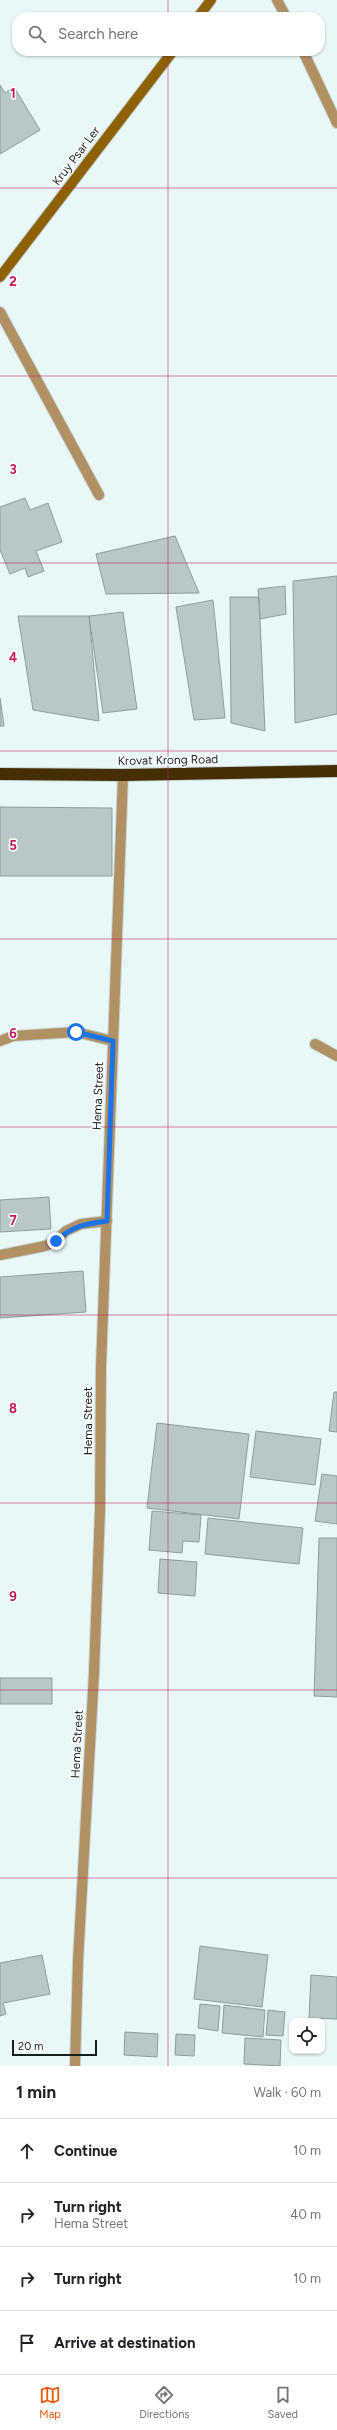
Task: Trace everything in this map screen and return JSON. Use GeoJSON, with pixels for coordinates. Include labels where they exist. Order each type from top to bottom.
{"type":"FeatureCollection","features":[{"type":"Feature","properties":{"kind":"highway","name":"Krovat Krong Road"},"geometry":{"type":"LineString","coordinates":[[0,774],[123,775],[337,770]]}},
{"type":"Feature","properties":{"kind":"street"},"geometry":{"type":"LineString","coordinates":[[202,12],[211,0]]}},
{"type":"Feature","properties":{"kind":"street"},"geometry":{"type":"LineString","coordinates":[[277,0],[283,12]]}},
{"type":"Feature","properties":{"kind":"street","name":"Kruy Psar Ler"},"geometry":{"type":"LineString","coordinates":[[0,277],[169,56]]}},
{"type":"Feature","properties":{"kind":"street"},"geometry":{"type":"LineString","coordinates":[[305,56],[337,123]]}},
{"type":"Feature","properties":{"kind":"street"},"geometry":{"type":"LineString","coordinates":[[0,312],[100,495]]}},
{"type":"Feature","properties":{"kind":"street","name":"Hema Street"},"geometry":{"type":"LineString","coordinates":[[75,2066],[78,1961],[95,1665],[107,1221],[123,775]]}},
{"type":"Feature","properties":{"kind":"street"},"geometry":{"type":"LineString","coordinates":[[0,1041],[13,1036],[76,1032],[113,1041]]}},
{"type":"Feature","properties":{"kind":"street"},"geometry":{"type":"LineString","coordinates":[[315,1044],[337,1056]]}},
{"type":"Feature","properties":{"kind":"street"},"geometry":{"type":"LineString","coordinates":[[0,1255],[45,1246],[56,1241],[66,1231],[81,1224],[107,1221]]}},
{"type":"Feature","properties":{"kind":"building"},"geometry":{"type":"Polygon","coordinates":[[[0,85],[5,93],[14,87],[40,130],[0,154],[0,85]]]}},
{"type":"Feature","properties":{"kind":"building"},"geometry":{"type":"Polygon","coordinates":[[[25,498],[30,510],[48,503],[62,542],[36,551],[44,571],[28,577],[25,568],[10,574],[0,550],[0,507],[25,498]]]}},
{"type":"Feature","properties":{"kind":"building"},"geometry":{"type":"Polygon","coordinates":[[[175,536],[199,593],[106,594],[96,554],[175,536]]]}},
{"type":"Feature","properties":{"kind":"building"},"geometry":{"type":"Polygon","coordinates":[[[337,576],[337,714],[295,723],[293,581],[337,576]]]}},
{"type":"Feature","properties":{"kind":"building"},"geometry":{"type":"Polygon","coordinates":[[[285,586],[286,614],[260,619],[258,589],[285,586]]]}},
{"type":"Feature","properties":{"kind":"building"},"geometry":{"type":"Polygon","coordinates":[[[230,597],[259,597],[265,731],[231,723],[230,597]]]}},
{"type":"Feature","properties":{"kind":"building"},"geometry":{"type":"Polygon","coordinates":[[[213,600],[225,718],[194,720],[176,607],[213,600]]]}},
{"type":"Feature","properties":{"kind":"building"},"geometry":{"type":"Polygon","coordinates":[[[123,612],[137,709],[103,713],[89,616],[123,612]]]}},
{"type":"Feature","properties":{"kind":"building"},"geometry":{"type":"Polygon","coordinates":[[[18,616],[89,616],[99,721],[33,710],[18,616]]]}},
{"type":"Feature","properties":{"kind":"building"},"geometry":{"type":"Polygon","coordinates":[[[0,698],[4,726],[0,726],[0,698]]]}},
{"type":"Feature","properties":{"kind":"building"},"geometry":{"type":"Polygon","coordinates":[[[0,807],[112,808],[112,876],[0,876],[0,807]]]}},
{"type":"Feature","properties":{"kind":"building"},"geometry":{"type":"Polygon","coordinates":[[[49,1197],[51,1229],[0,1232],[0,1200],[49,1197]]]}},
{"type":"Feature","properties":{"kind":"building"},"geometry":{"type":"Polygon","coordinates":[[[83,1271],[86,1312],[0,1318],[0,1277],[83,1271]]]}},
{"type":"Feature","properties":{"kind":"building"},"geometry":{"type":"Polygon","coordinates":[[[334,1392],[337,1392],[337,1432],[329,1431],[334,1392]]]}},
{"type":"Feature","properties":{"kind":"building"},"geometry":{"type":"Polygon","coordinates":[[[157,1423],[249,1434],[239,1519],[147,1508],[157,1423]]]}},
{"type":"Feature","properties":{"kind":"building"},"geometry":{"type":"Polygon","coordinates":[[[256,1431],[321,1439],[315,1485],[250,1477],[256,1431]]]}},
{"type":"Feature","properties":{"kind":"building"},"geometry":{"type":"Polygon","coordinates":[[[322,1474],[337,1476],[337,1524],[315,1521],[322,1474]]]}},
{"type":"Feature","properties":{"kind":"building"},"geometry":{"type":"Polygon","coordinates":[[[152,1511],[201,1515],[199,1542],[183,1541],[182,1553],[149,1550],[152,1511]]]}},
{"type":"Feature","properties":{"kind":"building"},"geometry":{"type":"Polygon","coordinates":[[[208,1518],[303,1528],[299,1564],[205,1554],[208,1518]]]}},
{"type":"Feature","properties":{"kind":"building"},"geometry":{"type":"Polygon","coordinates":[[[319,1538],[337,1538],[337,1697],[314,1696],[319,1538]]]}},
{"type":"Feature","properties":{"kind":"building"},"geometry":{"type":"Polygon","coordinates":[[[160,1559],[197,1562],[195,1596],[158,1593],[160,1559]]]}},
{"type":"Feature","properties":{"kind":"building"},"geometry":{"type":"Polygon","coordinates":[[[0,1678],[52,1678],[52,1704],[0,1704],[0,1678]]]}},
{"type":"Feature","properties":{"kind":"building"},"geometry":{"type":"Polygon","coordinates":[[[200,1946],[268,1955],[262,2007],[194,1999],[200,1946]]]}},
{"type":"Feature","properties":{"kind":"building"},"geometry":{"type":"Polygon","coordinates":[[[42,1955],[50,1994],[3,2003],[6,2014],[0,2016],[0,1963],[42,1955]]]}},
{"type":"Feature","properties":{"kind":"building"},"geometry":{"type":"Polygon","coordinates":[[[311,1975],[337,1977],[337,2019],[309,2018],[311,1975]]]}},
{"type":"Feature","properties":{"kind":"building"},"geometry":{"type":"Polygon","coordinates":[[[200,2004],[220,2006],[218,2031],[198,2028],[200,2004]]]}},
{"type":"Feature","properties":{"kind":"building"},"geometry":{"type":"Polygon","coordinates":[[[224,2005],[265,2010],[263,2037],[222,2033],[224,2005]]]}},
{"type":"Feature","properties":{"kind":"building"},"geometry":{"type":"Polygon","coordinates":[[[268,2010],[285,2012],[283,2036],[266,2035],[268,2010]]]}},
{"type":"Feature","properties":{"kind":"building"},"geometry":{"type":"Polygon","coordinates":[[[125,2032],[158,2034],[157,2057],[124,2055],[125,2032]]]}},
{"type":"Feature","properties":{"kind":"building"},"geometry":{"type":"Polygon","coordinates":[[[176,2034],[195,2035],[194,2056],[175,2055],[176,2034]]]}},
{"type":"Feature","properties":{"kind":"building"},"geometry":{"type":"Polygon","coordinates":[[[245,2038],[281,2040],[280,2066],[244,2064],[245,2038]]]}},
{"type":"Feature","properties":{"kind":"route"},"geometry":{"type":"LineString","coordinates":[[56,1241],[66,1231],[81,1224],[107,1221],[113,1041],[76,1032]]}}]}
